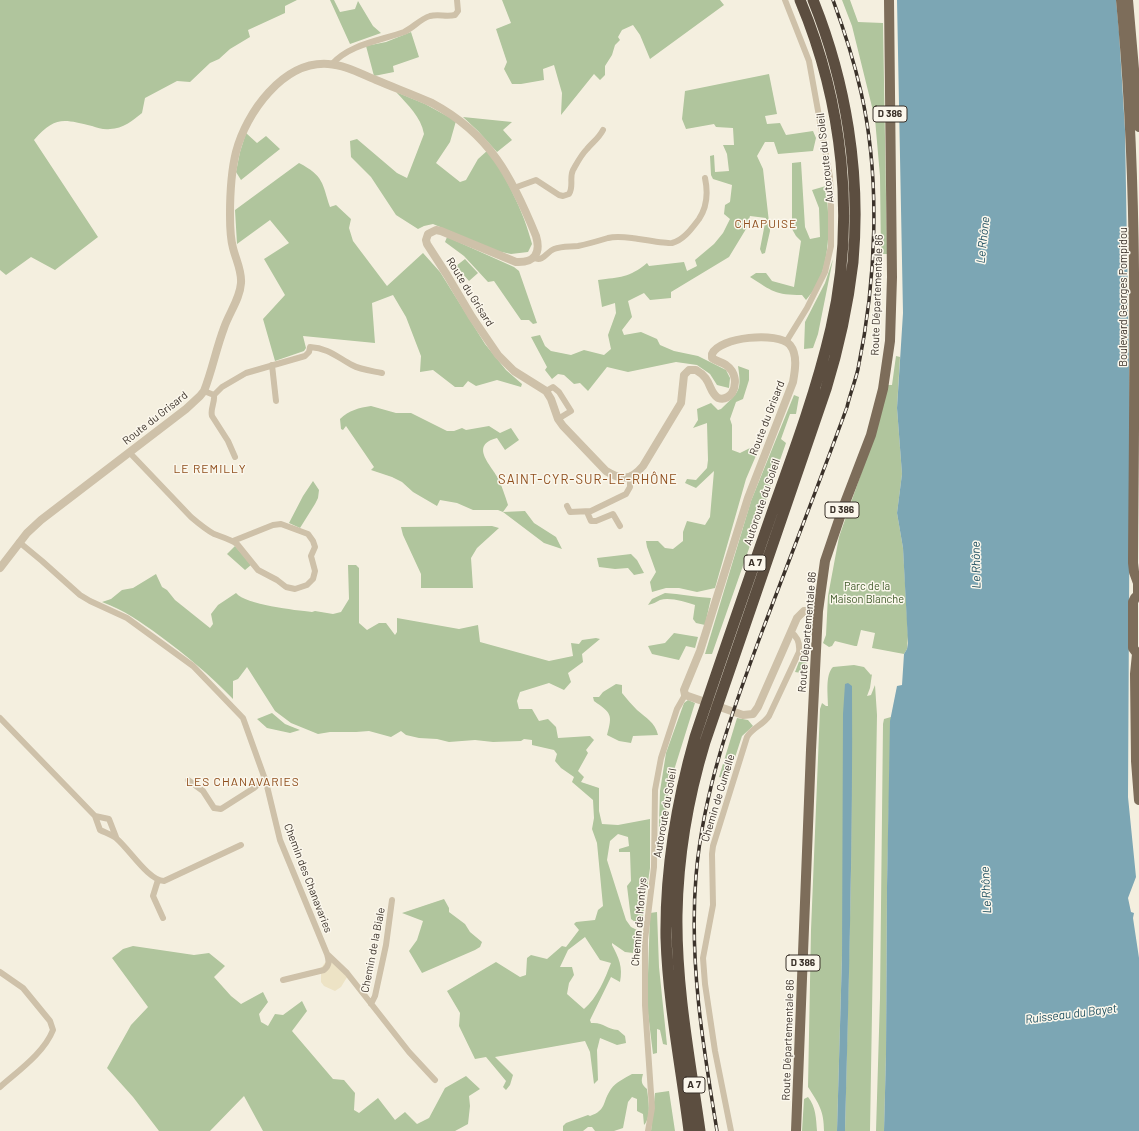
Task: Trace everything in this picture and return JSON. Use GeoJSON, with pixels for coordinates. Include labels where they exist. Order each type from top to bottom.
{"type":"FeatureCollection","features":[{"type":"Feature","properties":{"kind":"highway","name":"Autoroute du Soleil"},"geometry":{"type":"LineString","coordinates":[[690,1131],[671,999],[667,947],[667,886],[674,826],[680,793],[695,737],[816,387],[832,327],[841,259],[843,202],[838,139],[832,101],[822,61],[800,0]]}},
{"type":"Feature","properties":{"kind":"highway","name":"Autoroute du Soleil"},"geometry":{"type":"LineString","coordinates":[[700,1131],[682,995],[678,946],[678,886],[684,828],[696,772],[705,742],[826,389],[842,330],[853,261],[854,202],[850,136],[833,57],[812,0]]}},
{"type":"Feature","properties":{"kind":"main road","name":"Route Départementale 86"},"geometry":{"type":"LineString","coordinates":[[796,1131],[818,611],[825,561],[843,508],[871,435],[883,389],[890,341],[892,277],[889,0]]}},
{"type":"Feature","properties":{"kind":"main road","name":"Boulevard Georges Pompidou"},"geometry":{"type":"LineString","coordinates":[[1121,0],[1130,110],[1135,203],[1136,320],[1133,563],[1139,594],[1133,602],[1133,648],[1138,655],[1134,674],[1136,761],[1139,800]]}},
{"type":"Feature","properties":{"kind":"main road"},"geometry":{"type":"LineString","coordinates":[[1128,0],[1139,127]]}},
{"type":"Feature","properties":{"kind":"street"},"geometry":{"type":"LineString","coordinates":[[332,64],[338,58],[361,45],[405,31],[427,17],[434,15],[454,15],[458,11],[457,0]]}},
{"type":"Feature","properties":{"kind":"street"},"geometry":{"type":"LineString","coordinates":[[558,419],[571,411],[559,392],[553,387],[546,391],[551,399],[558,419],[563,426],[606,470],[619,477],[630,477],[638,472],[643,466],[679,409],[683,397],[684,375],[687,372],[696,370],[700,372],[709,381],[716,397],[722,399],[726,398],[734,389],[734,376],[727,366],[712,358],[712,354],[715,349],[734,341],[750,338],[781,339],[786,342],[817,290],[825,272],[831,246],[830,177],[809,62],[785,0]]}},
{"type":"Feature","properties":{"kind":"street","name":"Route du Grisard"},"geometry":{"type":"LineString","coordinates":[[0,568],[19,542],[41,520],[186,409],[204,391],[224,328],[240,288],[240,274],[230,229],[234,167],[239,142],[258,106],[265,97],[287,75],[301,68],[320,64],[332,64],[351,70],[432,103],[452,114],[464,123],[488,146],[500,162],[514,188],[536,236],[538,248],[534,258],[527,262],[516,262],[436,230],[428,234],[426,240],[430,250],[447,275],[472,318],[498,355],[514,371],[546,391]]}},
{"type":"Feature","properties":{"kind":"street"},"geometry":{"type":"LineString","coordinates":[[514,188],[536,180],[560,195],[563,196],[569,194],[572,187],[571,176],[573,171],[582,155],[600,136],[603,130]]}},
{"type":"Feature","properties":{"kind":"street"},"geometry":{"type":"LineString","coordinates":[[534,258],[540,259],[554,249],[580,246],[612,237],[623,236],[671,243],[681,238],[692,229],[702,214],[706,200],[706,184],[704,178]]}},
{"type":"Feature","properties":{"kind":"street","name":"Route du Grisard"},"geometry":{"type":"LineString","coordinates":[[686,696],[684,690],[700,651],[748,498],[793,382],[795,372],[794,355],[793,350],[786,342]]}},
{"type":"Feature","properties":{"kind":"street"},"geometry":{"type":"LineString","coordinates":[[214,395],[222,387],[246,373],[305,356],[309,352],[310,347],[333,353],[359,368],[382,373]]}},
{"type":"Feature","properties":{"kind":"street"},"geometry":{"type":"LineString","coordinates":[[272,365],[276,401]]}},
{"type":"Feature","properties":{"kind":"street"},"geometry":{"type":"LineString","coordinates":[[204,391],[214,395]]}},
{"type":"Feature","properties":{"kind":"street"},"geometry":{"type":"LineString","coordinates":[[214,395],[215,400],[211,412],[212,416],[228,442],[235,457]]}},
{"type":"Feature","properties":{"kind":"street"},"geometry":{"type":"LineString","coordinates":[[129,452],[199,524],[213,533],[233,541],[243,550],[258,570],[277,580],[286,587],[295,589],[301,588],[310,583],[315,576],[311,556],[315,547],[308,534],[281,524],[273,525],[233,541]]}},
{"type":"Feature","properties":{"kind":"street"},"geometry":{"type":"LineString","coordinates":[[567,506],[570,512],[587,512],[626,494],[630,487],[630,477]]}},
{"type":"Feature","properties":{"kind":"street"},"geometry":{"type":"LineString","coordinates":[[587,512],[591,521],[596,521],[613,514],[620,526]]}},
{"type":"Feature","properties":{"kind":"street","name":"Chemin des Chanavaries"},"geometry":{"type":"LineString","coordinates":[[19,542],[80,595],[128,618],[193,666],[243,718],[265,778],[280,840],[327,954],[347,973],[409,1052],[434,1080]]}},
{"type":"Feature","properties":{"kind":"street"},"geometry":{"type":"LineString","coordinates":[[686,696],[749,716],[756,711],[797,618],[806,610],[818,611]]}},
{"type":"Feature","properties":{"kind":"street","name":"Chemin de Cumelle"},"geometry":{"type":"LineString","coordinates":[[731,1131],[715,1051],[704,970],[704,952],[713,905],[712,854],[724,808],[747,737],[766,721],[799,652],[799,642],[797,637],[791,632]]}},
{"type":"Feature","properties":{"kind":"street","name":"Chemin de Montlys"},"geometry":{"type":"LineString","coordinates":[[648,1131],[652,1108],[645,1005],[645,948],[647,919],[654,867],[655,790],[660,758],[677,709],[686,696]]}},
{"type":"Feature","properties":{"kind":"street"},"geometry":{"type":"LineString","coordinates":[[0,718],[96,816],[100,830],[116,838],[148,872],[158,880],[164,881],[241,845]]}},
{"type":"Feature","properties":{"kind":"street"},"geometry":{"type":"LineString","coordinates":[[188,780],[202,790],[214,808],[221,809],[254,788],[265,778]]}},
{"type":"Feature","properties":{"kind":"street"},"geometry":{"type":"LineString","coordinates":[[96,816],[109,819],[116,838]]}},
{"type":"Feature","properties":{"kind":"street"},"geometry":{"type":"LineString","coordinates":[[158,880],[153,896],[163,918]]}},
{"type":"Feature","properties":{"kind":"street","name":"Chemin de la Biale"},"geometry":{"type":"LineString","coordinates":[[371,1004],[375,996],[386,945],[392,900]]}},
{"type":"Feature","properties":{"kind":"street"},"geometry":{"type":"LineString","coordinates":[[283,980],[324,970],[328,967],[329,962],[327,954]]}},
{"type":"Feature","properties":{"kind":"street"},"geometry":{"type":"LineString","coordinates":[[0,972],[23,988],[50,1021],[53,1030],[48,1040],[37,1053],[0,1086]]}},
{"type":"Feature","properties":{"kind":"green space"},"geometry":{"type":"Polygon","coordinates":[[[0,0],[297,0],[285,6],[285,13],[248,30],[250,37],[230,49],[219,59],[210,63],[190,82],[177,81],[145,98],[142,113],[123,126],[115,129],[101,129],[74,122],[60,121],[54,123],[41,132],[34,140],[98,237],[55,270],[31,257],[6,275],[0,270],[0,0]]]}},
{"type":"Feature","properties":{"kind":"green space"},"geometry":{"type":"Polygon","coordinates":[[[330,0],[334,0],[340,12],[355,9],[358,1],[373,26],[381,33],[350,44],[330,0]]]}},
{"type":"Feature","properties":{"kind":"green space"},"geometry":{"type":"Polygon","coordinates":[[[502,0],[720,0],[724,5],[650,59],[640,35],[633,25],[622,30],[618,37],[620,40],[615,45],[612,55],[605,66],[605,75],[600,80],[594,74],[561,115],[562,93],[554,65],[543,69],[544,80],[521,84],[512,84],[504,69],[507,62],[496,29],[511,23],[502,0]]]}},
{"type":"Feature","properties":{"kind":"green space"},"geometry":{"type":"Polygon","coordinates":[[[842,0],[850,0],[858,22],[883,23],[887,254],[881,254],[880,176],[875,119],[852,26],[842,0]]]}},
{"type":"Feature","properties":{"kind":"green space"},"geometry":{"type":"Polygon","coordinates":[[[411,32],[419,57],[393,66],[394,72],[374,76],[366,46],[386,42],[411,32]]]}},
{"type":"Feature","properties":{"kind":"green space"},"geometry":{"type":"Polygon","coordinates":[[[769,74],[777,114],[765,116],[767,124],[780,123],[786,135],[813,131],[816,138],[813,151],[778,154],[774,142],[765,142],[757,156],[763,169],[770,231],[765,253],[762,254],[760,249],[766,218],[750,216],[746,229],[729,257],[671,292],[671,298],[650,300],[644,293],[628,301],[632,317],[622,330],[624,335],[641,332],[657,339],[660,345],[674,351],[698,356],[726,370],[730,378],[729,388],[717,385],[710,374],[697,365],[676,362],[628,372],[607,367],[588,391],[580,383],[574,384],[564,375],[558,374],[552,379],[545,370],[547,367],[531,337],[540,335],[545,346],[551,351],[571,355],[584,350],[604,355],[611,349],[608,335],[616,313],[615,303],[602,307],[598,280],[618,277],[635,272],[647,263],[649,266],[684,262],[687,271],[697,266],[695,260],[714,244],[723,233],[730,219],[724,214],[725,205],[730,202],[732,185],[713,179],[711,175],[710,156],[714,155],[715,172],[729,171],[727,154],[723,145],[734,145],[733,128],[716,127],[714,124],[686,129],[682,119],[685,91],[769,74]]]}},
{"type":"Feature","properties":{"kind":"green space"},"geometry":{"type":"Polygon","coordinates":[[[396,92],[425,104],[456,121],[450,142],[436,163],[460,182],[466,180],[478,159],[488,150],[508,183],[529,232],[532,244],[528,252],[511,254],[497,251],[433,224],[418,229],[396,215],[371,177],[351,157],[350,141],[357,139],[397,173],[407,178],[424,134],[417,117],[396,92]]]}},
{"type":"Feature","properties":{"kind":"green space"},"geometry":{"type":"Polygon","coordinates":[[[463,117],[512,122],[503,130],[512,140],[497,152],[463,117]]]}},
{"type":"Feature","properties":{"kind":"green space"},"geometry":{"type":"Polygon","coordinates":[[[246,133],[257,143],[266,136],[280,149],[241,180],[236,172],[246,133]]]}},
{"type":"Feature","properties":{"kind":"green space"},"geometry":{"type":"Polygon","coordinates":[[[801,162],[805,227],[810,239],[820,237],[819,208],[812,190],[826,186],[828,211],[828,236],[825,261],[817,285],[806,300],[802,295],[779,293],[774,291],[750,277],[756,273],[766,273],[772,281],[794,287],[801,241],[792,229],[792,163],[801,162]]]}},
{"type":"Feature","properties":{"kind":"green space"},"geometry":{"type":"Polygon","coordinates":[[[299,163],[318,176],[330,207],[336,205],[351,219],[349,228],[353,241],[387,286],[423,253],[440,272],[485,344],[506,370],[522,384],[521,387],[497,380],[476,386],[468,381],[463,387],[455,387],[433,370],[420,372],[421,356],[406,317],[393,295],[372,303],[375,343],[303,336],[306,348],[304,351],[275,361],[263,319],[285,295],[264,259],[289,243],[270,220],[237,244],[235,210],[299,163]]]}},
{"type":"Feature","properties":{"kind":"green space"},"geometry":{"type":"Polygon","coordinates":[[[447,237],[514,267],[519,271],[537,323],[533,324],[529,320],[521,320],[494,281],[488,282],[464,256],[445,242],[447,237]]]}},
{"type":"Feature","properties":{"kind":"green space"},"geometry":{"type":"Polygon","coordinates":[[[465,259],[478,273],[469,281],[456,266],[465,259]]]}},
{"type":"Feature","properties":{"kind":"green space"},"geometry":{"type":"Polygon","coordinates":[[[833,259],[818,334],[813,348],[804,349],[805,322],[825,283],[833,259]]]}},
{"type":"Feature","properties":{"kind":"green space","name":"Parc de la Maison Blanche"},"geometry":{"type":"Polygon","coordinates":[[[896,356],[900,357],[897,408],[902,474],[897,513],[903,548],[908,636],[907,649],[904,654],[872,648],[875,633],[861,630],[857,646],[835,641],[832,646],[829,647],[823,643],[826,635],[828,596],[839,537],[877,428],[888,385],[892,385],[896,356]]]}},
{"type":"Feature","properties":{"kind":"green space"},"geometry":{"type":"Polygon","coordinates":[[[738,366],[749,370],[749,380],[743,399],[736,402],[730,419],[732,425],[732,450],[740,453],[750,448],[758,451],[746,479],[715,588],[697,592],[679,588],[666,588],[652,592],[650,582],[656,572],[646,541],[658,541],[665,548],[673,549],[683,541],[683,532],[687,521],[705,525],[710,517],[714,471],[696,488],[685,483],[687,479],[696,480],[707,468],[707,423],[693,428],[698,420],[697,409],[711,403],[718,410],[721,409],[735,395],[740,381],[738,366]]]}},
{"type":"Feature","properties":{"kind":"green space"},"geometry":{"type":"Polygon","coordinates":[[[794,395],[799,397],[796,414],[790,414],[781,439],[786,443],[712,654],[705,654],[751,501],[794,395]]]}},
{"type":"Feature","properties":{"kind":"green space"},"geometry":{"type":"Polygon","coordinates":[[[371,406],[396,413],[411,413],[447,431],[454,431],[462,428],[466,430],[489,426],[500,433],[511,428],[519,440],[505,450],[497,438],[484,445],[483,450],[484,456],[499,481],[508,505],[503,512],[498,510],[473,510],[457,503],[440,500],[437,506],[413,492],[402,482],[371,470],[374,467],[346,426],[343,430],[341,429],[340,419],[347,413],[354,410],[371,406]]]}},
{"type":"Feature","properties":{"kind":"green space"},"geometry":{"type":"Polygon","coordinates":[[[313,481],[319,490],[318,498],[300,528],[289,523],[303,496],[313,481]]]}},
{"type":"Feature","properties":{"kind":"green space"},"geometry":{"type":"Polygon","coordinates":[[[525,511],[534,523],[556,537],[562,549],[544,543],[503,512],[525,511]]]}},
{"type":"Feature","properties":{"kind":"green space"},"geometry":{"type":"Polygon","coordinates":[[[492,526],[499,528],[477,548],[471,558],[473,588],[421,588],[421,574],[403,535],[401,527],[492,526]]]}},
{"type":"Feature","properties":{"kind":"green space"},"geometry":{"type":"Polygon","coordinates":[[[235,546],[251,565],[245,570],[227,554],[235,546]]]}},
{"type":"Feature","properties":{"kind":"green space"},"geometry":{"type":"Polygon","coordinates":[[[631,554],[637,560],[644,573],[634,575],[628,568],[615,569],[599,567],[597,558],[631,554]]]}},
{"type":"Feature","properties":{"kind":"green space"},"geometry":{"type":"Polygon","coordinates":[[[348,565],[356,565],[359,568],[359,623],[367,630],[379,623],[386,623],[395,635],[397,632],[397,618],[459,629],[478,625],[480,642],[549,661],[573,656],[571,643],[579,644],[582,640],[596,638],[600,639],[582,654],[583,662],[568,673],[571,682],[564,690],[549,683],[520,692],[517,701],[519,709],[532,709],[539,721],[548,719],[556,727],[558,738],[590,736],[594,740],[586,750],[588,753],[578,771],[584,777],[581,782],[599,788],[599,811],[602,824],[618,825],[650,819],[650,868],[642,923],[635,922],[631,919],[627,886],[631,881],[630,852],[619,852],[619,849],[629,846],[628,837],[618,834],[610,841],[607,860],[626,920],[631,927],[641,932],[640,935],[636,937],[633,953],[625,952],[612,943],[620,963],[620,982],[611,977],[590,1020],[591,1023],[618,1030],[625,1036],[626,1043],[617,1045],[600,1038],[597,1050],[598,1080],[594,1084],[590,1052],[585,1041],[495,1057],[513,1075],[510,1085],[506,1090],[503,1087],[506,1081],[486,1057],[475,1059],[459,1026],[460,1013],[447,991],[496,962],[520,977],[526,975],[527,958],[531,955],[547,959],[562,946],[566,947],[579,930],[574,924],[576,922],[595,920],[598,910],[603,906],[597,843],[592,829],[594,818],[593,800],[572,782],[574,777],[561,768],[555,761],[557,754],[554,750],[532,745],[532,740],[524,739],[521,741],[493,742],[475,740],[449,742],[437,739],[419,738],[406,735],[401,731],[391,737],[369,731],[330,732],[318,734],[291,723],[275,711],[247,667],[238,679],[233,681],[233,699],[179,650],[132,617],[102,602],[111,599],[122,590],[133,588],[156,574],[162,587],[167,590],[175,600],[210,628],[213,624],[211,614],[218,605],[236,593],[241,597],[260,604],[294,610],[333,614],[341,612],[349,599],[348,565]],[[585,937],[568,950],[560,967],[572,967],[574,975],[569,983],[567,994],[584,1009],[597,994],[611,963],[600,960],[585,937]]]}},
{"type":"Feature","properties":{"kind":"green space"},"geometry":{"type":"Polygon","coordinates":[[[665,593],[711,598],[705,625],[696,623],[693,619],[695,605],[678,600],[664,599],[648,605],[652,599],[665,593]]]}},
{"type":"Feature","properties":{"kind":"green space"},"geometry":{"type":"Polygon","coordinates":[[[674,633],[698,637],[695,648],[686,646],[679,660],[652,654],[648,646],[665,643],[674,633]]]}},
{"type":"Feature","properties":{"kind":"green space"},"geometry":{"type":"Polygon","coordinates":[[[806,653],[807,674],[795,672],[802,654],[806,653]]]}},
{"type":"Feature","properties":{"kind":"green space"},"geometry":{"type":"Polygon","coordinates":[[[854,665],[864,667],[871,675],[872,674],[867,696],[871,695],[875,685],[877,715],[870,1131],[845,1131],[851,876],[852,686],[837,1131],[824,1131],[823,1118],[820,1108],[808,1087],[811,930],[820,709],[822,703],[828,706],[827,690],[830,670],[833,667],[854,665]]]}},
{"type":"Feature","properties":{"kind":"green space"},"geometry":{"type":"Polygon","coordinates":[[[616,684],[622,685],[622,693],[637,710],[652,723],[658,735],[633,736],[631,743],[619,741],[607,735],[610,723],[609,715],[604,708],[594,701],[593,697],[599,697],[603,692],[616,684]]]}},
{"type":"Feature","properties":{"kind":"green space"},"geometry":{"type":"Polygon","coordinates":[[[688,700],[695,703],[670,783],[660,855],[658,856],[660,791],[666,753],[684,703],[688,700]]]}},
{"type":"Feature","properties":{"kind":"green space"},"geometry":{"type":"Polygon","coordinates":[[[272,713],[285,724],[300,730],[290,733],[267,728],[257,719],[272,713]]]}},
{"type":"Feature","properties":{"kind":"green space"},"geometry":{"type":"Polygon","coordinates":[[[891,717],[884,1131],[876,1131],[880,998],[883,724],[884,719],[891,717]]]}},
{"type":"Feature","properties":{"kind":"green space"},"geometry":{"type":"Polygon","coordinates":[[[737,718],[748,720],[753,726],[742,736],[728,779],[719,777],[737,718]]]}},
{"type":"Feature","properties":{"kind":"green space"},"geometry":{"type":"Polygon","coordinates":[[[444,899],[449,908],[449,912],[465,924],[470,932],[482,942],[480,947],[475,950],[422,973],[409,951],[417,940],[423,921],[402,913],[444,899]]]}},
{"type":"Feature","properties":{"kind":"green space"},"geometry":{"type":"Polygon","coordinates":[[[657,912],[659,967],[667,1045],[663,1044],[660,1030],[657,1029],[657,1053],[653,1054],[647,1005],[650,913],[657,912]]]}},
{"type":"Feature","properties":{"kind":"green space"},"geometry":{"type":"Polygon","coordinates":[[[133,946],[194,955],[209,953],[225,966],[214,977],[231,996],[241,1004],[263,992],[268,1002],[259,1014],[261,1022],[268,1026],[275,1014],[283,1015],[302,1001],[307,1011],[292,1031],[333,1079],[344,1080],[355,1093],[354,1110],[359,1113],[378,1098],[395,1120],[405,1112],[417,1124],[429,1118],[445,1088],[466,1076],[480,1089],[469,1096],[470,1106],[468,1124],[455,1131],[263,1131],[244,1096],[210,1131],[159,1131],[133,1097],[107,1068],[131,1025],[148,1007],[112,958],[123,949],[133,946]]]}},
{"type":"Feature","properties":{"kind":"green space"},"geometry":{"type":"Polygon","coordinates":[[[632,1074],[643,1074],[642,1082],[647,1089],[649,1113],[644,1125],[643,1114],[637,1111],[637,1099],[632,1097],[628,1102],[623,1128],[614,1131],[595,1131],[592,1127],[588,1127],[583,1131],[563,1131],[563,1126],[566,1123],[588,1115],[590,1116],[599,1111],[604,1105],[608,1094],[613,1087],[621,1080],[632,1074]]]}},
{"type":"Feature","properties":{"kind":"green space"},"geometry":{"type":"Polygon","coordinates":[[[669,1091],[675,1131],[651,1131],[655,1093],[669,1091]]]}},
{"type":"Feature","properties":{"kind":"green space"},"geometry":{"type":"Polygon","coordinates":[[[808,1097],[814,1109],[817,1131],[802,1131],[804,1099],[808,1097]]]}},
{"type":"Feature","properties":{"kind":"shaded area"},"geometry":{"type":"Polygon","coordinates":[[[331,955],[349,974],[341,987],[335,991],[324,986],[321,982],[321,968],[331,955]]]}},
{"type":"Feature","properties":{"kind":"water"},"geometry":{"type":"Polygon","coordinates":[[[897,0],[1116,0],[1125,130],[1130,426],[1128,797],[1136,877],[1128,898],[1131,912],[1134,913],[1133,918],[1139,958],[1139,1131],[884,1131],[890,721],[897,686],[902,685],[904,654],[908,643],[903,548],[897,513],[902,474],[897,408],[903,313],[897,0]]]}},
{"type":"Feature","properties":{"kind":"water"},"geometry":{"type":"Polygon","coordinates":[[[848,683],[852,686],[852,742],[848,1020],[845,1131],[837,1131],[842,955],[843,714],[845,684],[848,683]]]}},
{"type":"Feature","properties":{"kind":"railway"},"geometry":{"type":"LineString","coordinates":[[717,1131],[702,1036],[694,940],[696,876],[705,812],[712,781],[730,720],[847,407],[858,369],[869,301],[874,231],[872,160],[861,92],[833,0]]}},
{"type":"Feature","properties":{"kind":"district","name":"CHAPUISE"},"geometry":{"type":"Point","coordinates":[766,224]}},
{"type":"Feature","properties":{"kind":"district","name":"LE REMILLY"},"geometry":{"type":"Point","coordinates":[210,469]}},
{"type":"Feature","properties":{"kind":"district","name":"SAINT-CYR-SUR-LE-RHÔNE"},"geometry":{"type":"Point","coordinates":[588,480]}},
{"type":"Feature","properties":{"kind":"district","name":"LES CHANAVARIES"},"geometry":{"type":"Point","coordinates":[243,782]}},
{"type":"Feature","properties":{"kind":"water label","name":"Le Rhône"},"geometry":{"type":"Point","coordinates":[983,240]}},
{"type":"Feature","properties":{"kind":"water label","name":"Le Rhône"},"geometry":{"type":"Point","coordinates":[976,565]}},
{"type":"Feature","properties":{"kind":"water label","name":"Le Rhône"},"geometry":{"type":"Point","coordinates":[986,890]}},
{"type":"Feature","properties":{"kind":"water label","name":"Ruisseau du Bayet"},"geometry":{"type":"Point","coordinates":[1071,1014]}}]}
